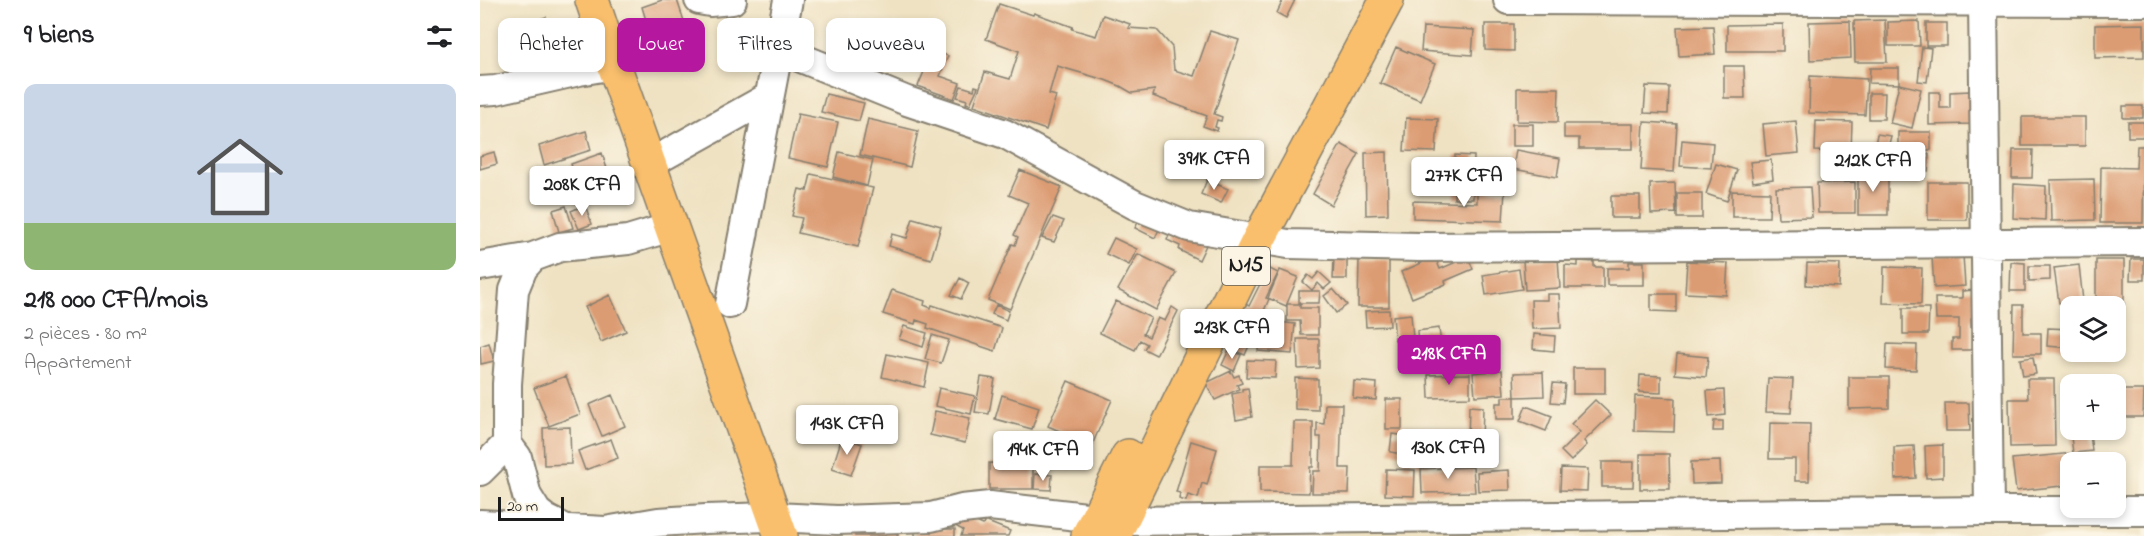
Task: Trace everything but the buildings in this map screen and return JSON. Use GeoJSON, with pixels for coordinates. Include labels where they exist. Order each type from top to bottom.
{"type":"FeatureCollection","features":[{"type":"Feature","properties":{"kind":"main road"},"geometry":{"type":"LineString","coordinates":[[592,0],[778,526]]}},
{"type":"Feature","properties":{"kind":"main road","name":"N15"},"geometry":{"type":"LineString","coordinates":[[1105,528],[1361,0]]}},
{"type":"Feature","properties":{"kind":"main road","name":"N15"},"geometry":{"type":"LineString","coordinates":[[1248,237],[1387,0]]}},
{"type":"Feature","properties":{"kind":"street"},"geometry":{"type":"LineString","coordinates":[[699,0],[710,2],[732,0]]}},
{"type":"Feature","properties":{"kind":"street"},"geometry":{"type":"LineString","coordinates":[[784,18],[788,0]]}},
{"type":"Feature","properties":{"kind":"street"},"geometry":{"type":"LineString","coordinates":[[1508,0],[2144,2]]}},
{"type":"Feature","properties":{"kind":"street"},"geometry":{"type":"LineString","coordinates":[[1983,1],[1989,511]]}},
{"type":"Feature","properties":{"kind":"street"},"geometry":{"type":"LineString","coordinates":[[814,64],[907,101],[1005,134],[1135,205],[1189,227],[1288,244],[1419,247],[2144,242]]}},
{"type":"Feature","properties":{"kind":"street"},"geometry":{"type":"LineString","coordinates":[[480,91],[496,90],[579,70],[614,65]]}},
{"type":"Feature","properties":{"kind":"street"},"geometry":{"type":"LineString","coordinates":[[730,304],[774,72]]}},
{"type":"Feature","properties":{"kind":"street"},"geometry":{"type":"LineString","coordinates":[[649,164],[769,97]]}},
{"type":"Feature","properties":{"kind":"street"},"geometry":{"type":"LineString","coordinates":[[480,266],[533,256],[560,247],[628,240],[671,227]]}},
{"type":"Feature","properties":{"kind":"street"},"geometry":{"type":"LineString","coordinates":[[533,256],[519,276],[514,290],[507,384],[507,444],[517,457],[527,496],[537,512],[570,531]]}},
{"type":"Feature","properties":{"kind":"street"},"geometry":{"type":"LineString","coordinates":[[480,276],[492,280],[499,286],[513,309]]}},
{"type":"Feature","properties":{"kind":"street"},"geometry":{"type":"LineString","coordinates":[[480,471],[507,444]]}},
{"type":"Feature","properties":{"kind":"street"},"geometry":{"type":"LineString","coordinates":[[480,524],[570,531],[605,531],[658,522],[778,526],[837,520],[931,517],[962,509],[990,506],[1105,528],[1989,511],[2144,511]]}}]}
